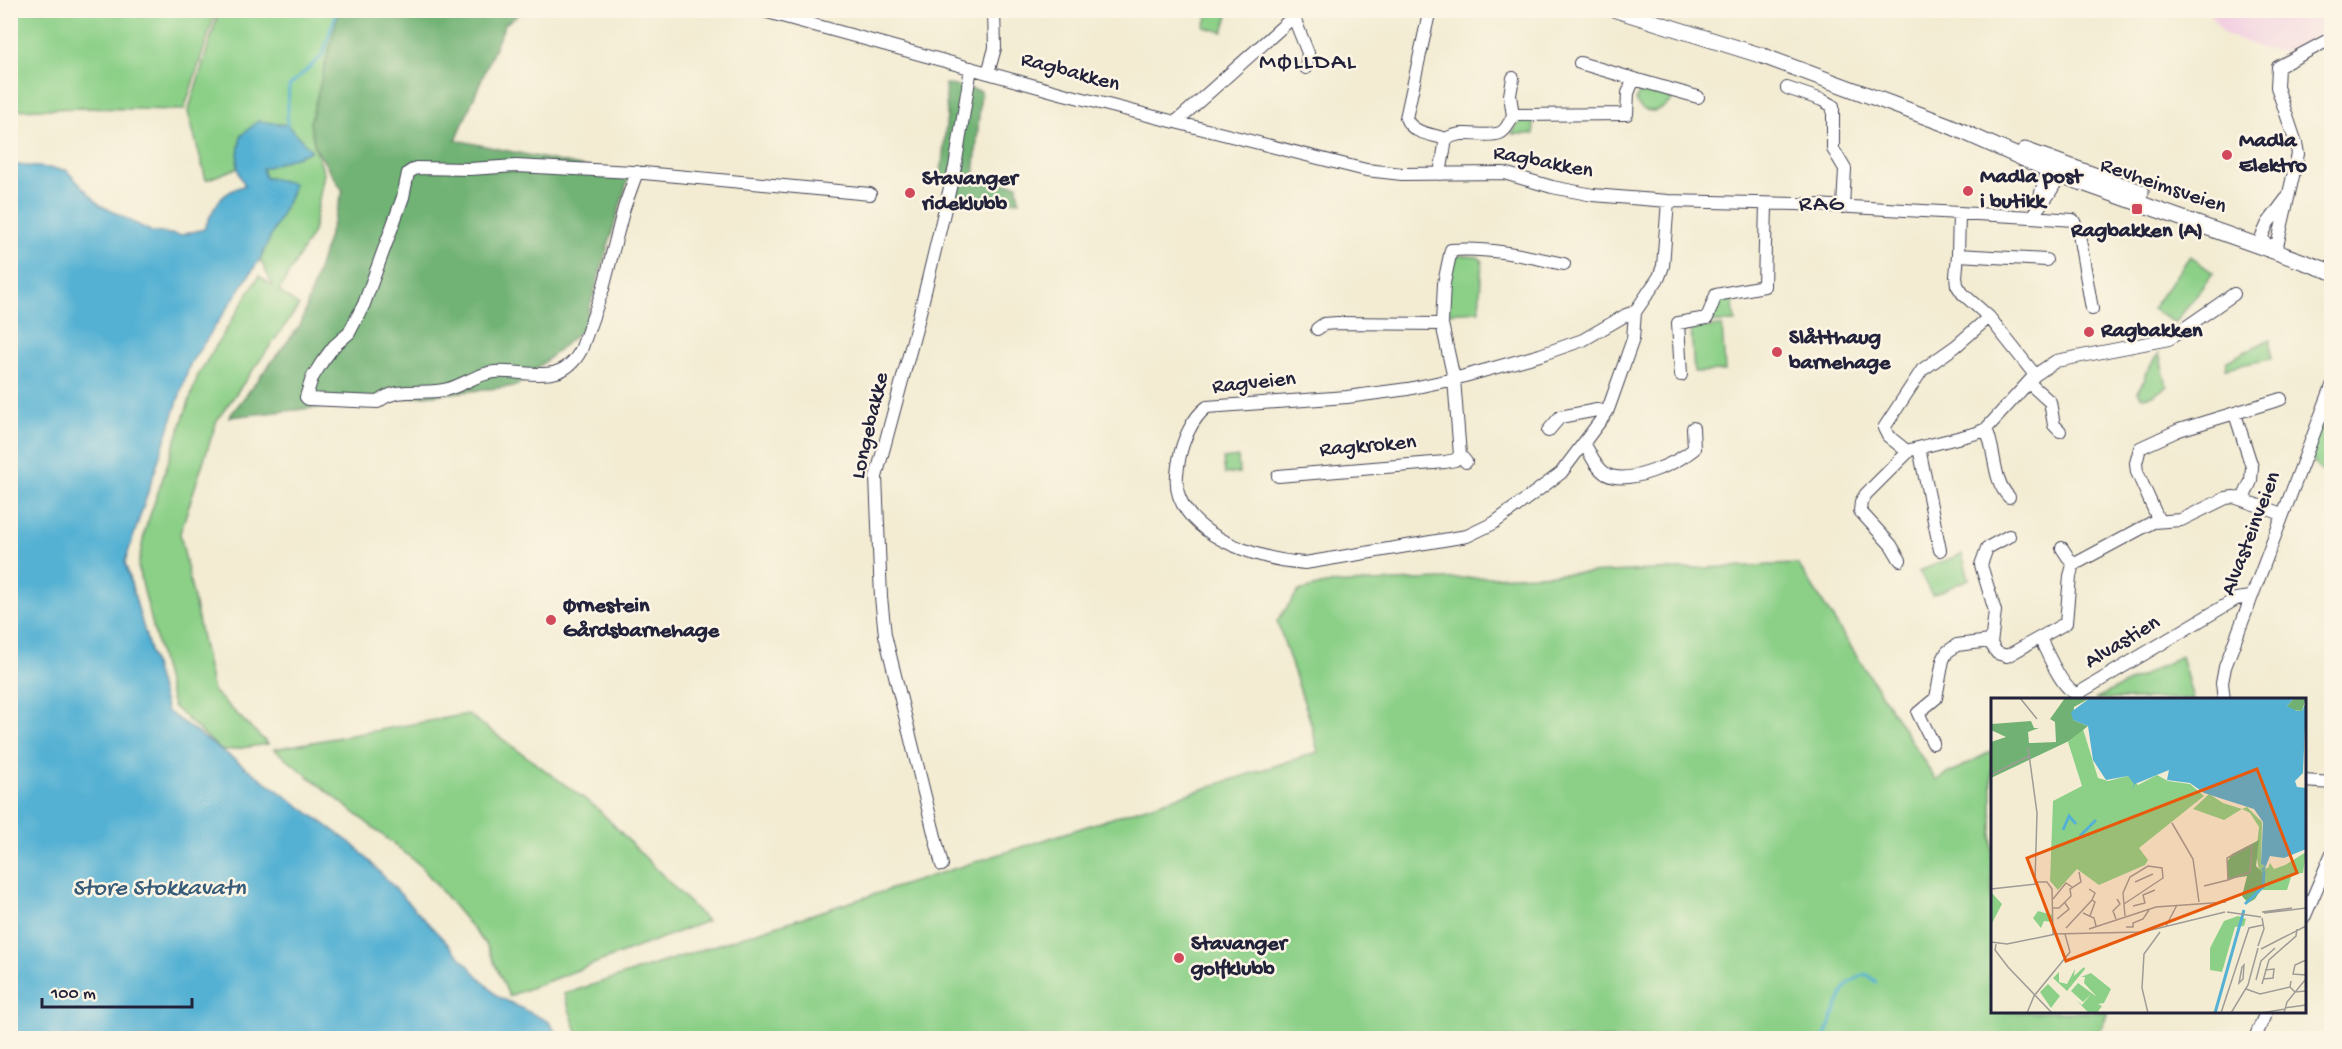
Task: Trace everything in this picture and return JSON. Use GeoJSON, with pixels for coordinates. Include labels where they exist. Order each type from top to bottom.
{"type":"FeatureCollection","features":[{"type":"Feature","properties":{"kind":"main road","name":"Revheimsveien"},"geometry":{"type":"LineString","coordinates":[[1616,10],[1763,56],[1948,125],[2055,169],[2331,265]]}},
{"type":"Feature","properties":{"kind":"main road","name":"Revheimsveien"},"geometry":{"type":"LineString","coordinates":[[2269,242],[2331,272]]}},
{"type":"Feature","properties":{"kind":"street","name":"Ragbakken"},"geometry":{"type":"LineString","coordinates":[[760,10],[988,73],[1366,170],[1402,174],[1504,173],[1552,187],[1593,195],[1668,201],[1959,213],[2034,212],[2073,220],[2078,229],[2092,309]]}},
{"type":"Feature","properties":{"kind":"street","name":"Ragbakken"},"geometry":{"type":"LineString","coordinates":[[988,73],[995,48],[994,10]]}},
{"type":"Feature","properties":{"kind":"street"},"geometry":{"type":"LineString","coordinates":[[1177,121],[1298,14],[1308,53],[1306,68]]}},
{"type":"Feature","properties":{"kind":"street"},"geometry":{"type":"LineString","coordinates":[[1428,18],[1406,118],[1414,129],[1446,139],[1456,134],[1498,134],[1507,128],[1513,116],[1510,95],[1513,78]]}},
{"type":"Feature","properties":{"kind":"street"},"geometry":{"type":"LineString","coordinates":[[2269,242],[2286,199],[2297,165],[2298,154],[2277,87],[2278,67],[2331,39]]}},
{"type":"Feature","properties":{"kind":"street"},"geometry":{"type":"LineString","coordinates":[[1581,63],[1698,97]]}},
{"type":"Feature","properties":{"kind":"street","name":"Longebakke"},"geometry":{"type":"LineString","coordinates":[[942,865],[885,635],[881,597],[876,477],[916,329],[955,167],[971,68]]}},
{"type":"Feature","properties":{"kind":"street"},"geometry":{"type":"LineString","coordinates":[[1513,116],[1627,114],[1628,93],[1634,79]]}},
{"type":"Feature","properties":{"kind":"street"},"geometry":{"type":"LineString","coordinates":[[1787,88],[1833,106],[1833,149],[1845,169],[1843,207]]}},
{"type":"Feature","properties":{"kind":"street"},"geometry":{"type":"LineString","coordinates":[[1440,174],[1446,139]]}},
{"type":"Feature","properties":{"kind":"street"},"geometry":{"type":"LineString","coordinates":[[637,172],[624,208],[603,289],[581,350],[577,359],[569,366],[550,374],[495,372],[449,389],[409,391],[385,396],[378,402],[331,402],[306,397],[312,378],[334,346],[349,333],[364,304],[403,197],[408,173],[416,168],[516,166],[637,172],[870,194]]}},
{"type":"Feature","properties":{"kind":"street"},"geometry":{"type":"LineString","coordinates":[[2034,212],[2055,169]]}},
{"type":"Feature","properties":{"kind":"street","name":"Ragveien"},"geometry":{"type":"LineString","coordinates":[[1635,312],[1633,339],[1607,412],[1561,473],[1494,523],[1479,531],[1455,538],[1305,563],[1278,560],[1237,547],[1196,522],[1180,497],[1177,482],[1180,451],[1200,413],[1207,407],[1347,397],[1454,379],[1540,355],[1583,340],[1635,312],[1659,277],[1668,201]]}},
{"type":"Feature","properties":{"kind":"street"},"geometry":{"type":"LineString","coordinates":[[1681,375],[1676,325],[1707,318],[1716,295],[1764,286],[1766,204]]}},
{"type":"Feature","properties":{"kind":"street"},"geometry":{"type":"LineString","coordinates":[[1959,213],[1956,276],[1958,285],[1963,294],[1989,317],[2050,402],[2054,425],[2060,431]]}},
{"type":"Feature","properties":{"kind":"street","name":"Ragkroken"},"geometry":{"type":"LineString","coordinates":[[1278,476],[1445,462],[1463,458],[1454,379],[1442,324],[1444,277],[1451,250],[1475,249],[1510,252],[1564,264]]}},
{"type":"Feature","properties":{"kind":"street"},"geometry":{"type":"LineString","coordinates":[[1958,255],[2046,260]]}},
{"type":"Feature","properties":{"kind":"street"},"geometry":{"type":"LineString","coordinates":[[1900,560],[1891,545],[1864,517],[1860,511],[1861,502],[1866,494],[1914,450],[1929,444],[1977,434],[1986,429],[2032,379],[2056,362],[2169,339],[2234,294]]}},
{"type":"Feature","properties":{"kind":"street"},"geometry":{"type":"LineString","coordinates":[[1940,550],[1914,450],[1888,436],[1884,428],[1922,370],[1956,346],[1989,317]]}},
{"type":"Feature","properties":{"kind":"street"},"geometry":{"type":"LineString","coordinates":[[1317,329],[1324,324],[1337,322],[1442,324]]}},
{"type":"Feature","properties":{"kind":"street","name":"Alvasteinveien"},"geometry":{"type":"LineString","coordinates":[[2224,698],[2223,676],[2331,386]]}},
{"type":"Feature","properties":{"kind":"street"},"geometry":{"type":"LineString","coordinates":[[2159,521],[2137,472],[2136,463],[2140,448],[2179,430],[2281,399]]}},
{"type":"Feature","properties":{"kind":"street"},"geometry":{"type":"LineString","coordinates":[[1548,431],[1560,417],[1597,410],[1607,412]]}},
{"type":"Feature","properties":{"kind":"street"},"geometry":{"type":"LineString","coordinates":[[2235,414],[2252,467],[2251,481],[2243,499]]}},
{"type":"Feature","properties":{"kind":"street"},"geometry":{"type":"LineString","coordinates":[[1584,443],[1598,466],[1608,475],[1645,474],[1674,463],[1694,449],[1693,428]]}},
{"type":"Feature","properties":{"kind":"street"},"geometry":{"type":"LineString","coordinates":[[1986,429],[1991,440],[2000,486],[2009,497]]}},
{"type":"Feature","properties":{"kind":"street"},"geometry":{"type":"LineString","coordinates":[[2009,536],[1990,545],[1982,557],[1981,565],[1995,611],[1990,641],[1994,650],[2007,656],[2066,623],[2073,565],[2159,521],[2181,520],[2226,498],[2243,499],[2282,514]]}},
{"type":"Feature","properties":{"kind":"street"},"geometry":{"type":"LineString","coordinates":[[2062,548],[2073,565]]}},
{"type":"Feature","properties":{"kind":"street","name":"Alvastien"},"geometry":{"type":"LineString","coordinates":[[2040,638],[2063,683],[2070,691],[2077,694],[2236,599],[2251,597]]}},
{"type":"Feature","properties":{"kind":"street"},"geometry":{"type":"LineString","coordinates":[[1933,743],[1918,713],[1936,698],[1945,656],[1957,645],[1990,641]]}},
{"type":"Feature","properties":{"kind":"street"},"geometry":{"type":"LineString","coordinates":[[2306,781],[2331,783]]}},
{"type":"Feature","properties":{"kind":"street"},"geometry":{"type":"LineString","coordinates":[[2306,913],[2331,853]]}},
{"type":"Feature","properties":{"kind":"street"},"geometry":{"type":"LineString","coordinates":[[2255,1038],[2265,1013]]}},
{"type":"Feature","properties":{"kind":"shaded area"},"geometry":{"type":"Polygon","coordinates":[[[2209,11],[2331,11],[2331,30],[2285,52],[2265,49],[2225,34],[2209,11]]]}},
{"type":"Feature","properties":{"kind":"green space"},"geometry":{"type":"Polygon","coordinates":[[[10,11],[216,11],[184,110],[82,108],[11,110],[10,11]]]}},
{"type":"Feature","properties":{"kind":"green space"},"geometry":{"type":"Polygon","coordinates":[[[219,11],[345,11],[315,148],[324,173],[313,232],[279,291],[299,306],[217,420],[180,533],[213,691],[268,744],[222,751],[173,706],[138,567],[145,530],[198,375],[259,276],[273,286],[260,259],[291,194],[292,183],[265,177],[241,136],[237,168],[206,180],[188,112],[219,11]]]}},
{"type":"Feature","properties":{"kind":"green space"},"geometry":{"type":"Polygon","coordinates":[[[339,11],[524,11],[505,24],[456,140],[629,176],[583,329],[516,386],[229,417],[301,324],[343,191],[315,148],[310,123],[339,11]]]}},
{"type":"Feature","properties":{"kind":"green space"},"geometry":{"type":"Polygon","coordinates":[[[1209,11],[1228,15],[1223,32],[1204,27],[1209,11]]]}},
{"type":"Feature","properties":{"kind":"green space"},"geometry":{"type":"Polygon","coordinates":[[[945,84],[981,91],[974,177],[1017,185],[1019,201],[959,200],[941,174],[947,115],[945,84]]]}},
{"type":"Feature","properties":{"kind":"green space"},"geometry":{"type":"Polygon","coordinates":[[[1643,89],[1673,98],[1660,109],[1644,110],[1636,101],[1639,91],[1643,89]]]}},
{"type":"Feature","properties":{"kind":"green space"},"geometry":{"type":"Polygon","coordinates":[[[1524,118],[1533,118],[1534,134],[1512,134],[1516,126],[1524,118]]]}},
{"type":"Feature","properties":{"kind":"green space"},"geometry":{"type":"Polygon","coordinates":[[[1455,255],[1478,257],[1482,260],[1479,311],[1446,313],[1450,258],[1455,255]]]}},
{"type":"Feature","properties":{"kind":"green space"},"geometry":{"type":"Polygon","coordinates":[[[2190,256],[2213,273],[2175,323],[2152,309],[2190,256]]]}},
{"type":"Feature","properties":{"kind":"green space"},"geometry":{"type":"Polygon","coordinates":[[[1732,296],[1735,322],[1711,322],[1718,300],[1732,296]]]}},
{"type":"Feature","properties":{"kind":"green space"},"geometry":{"type":"Polygon","coordinates":[[[1722,326],[1725,371],[1694,372],[1691,328],[1722,326]]]}},
{"type":"Feature","properties":{"kind":"green space"},"geometry":{"type":"Polygon","coordinates":[[[2270,339],[2271,359],[2225,368],[2227,361],[2270,339]]]}},
{"type":"Feature","properties":{"kind":"green space"},"geometry":{"type":"Polygon","coordinates":[[[2159,354],[2167,386],[2154,395],[2142,397],[2137,392],[2145,379],[2145,374],[2159,354]]]}},
{"type":"Feature","properties":{"kind":"green space"},"geometry":{"type":"Polygon","coordinates":[[[2331,396],[2331,481],[2309,457],[2331,396]]]}},
{"type":"Feature","properties":{"kind":"green space"},"geometry":{"type":"Polygon","coordinates":[[[1238,457],[1239,473],[1225,474],[1223,459],[1238,457]]]}},
{"type":"Feature","properties":{"kind":"green space"},"geometry":{"type":"Polygon","coordinates":[[[1962,554],[1969,579],[1932,595],[1919,571],[1962,554]]]}},
{"type":"Feature","properties":{"kind":"green space","name":"Stavanger golfklubb"},"geometry":{"type":"Polygon","coordinates":[[[1798,564],[1936,780],[1991,752],[1991,1013],[2108,1013],[2097,1038],[579,1038],[564,994],[1318,752],[1311,723],[1277,621],[1299,591],[1325,584],[1798,564]]]}},
{"type":"Feature","properties":{"kind":"green space"},"geometry":{"type":"Polygon","coordinates":[[[2181,656],[2193,698],[2097,698],[2181,656]]]}},
{"type":"Feature","properties":{"kind":"green space"},"geometry":{"type":"Polygon","coordinates":[[[468,714],[597,808],[707,921],[509,996],[487,946],[420,865],[274,749],[468,714]]]}},
{"type":"Feature","properties":{"kind":"water","name":"Store Stokkavatn"},"geometry":{"type":"Polygon","coordinates":[[[258,121],[287,125],[312,151],[262,169],[265,177],[293,183],[291,194],[260,259],[190,364],[125,562],[167,711],[355,846],[497,996],[549,1022],[560,1038],[11,1038],[11,164],[66,170],[100,205],[152,232],[181,235],[204,229],[219,201],[229,192],[245,185],[238,167],[241,136],[258,121]]]}},
{"type":"Feature","properties":{"kind":"waterway"},"geometry":{"type":"LineString","coordinates":[[287,125],[289,86],[323,55],[337,10]]}},
{"type":"Feature","properties":{"kind":"waterway"},"geometry":{"type":"LineString","coordinates":[[1824,1038],[1845,988],[1850,982],[1866,974],[1876,982]]}},
{"type":"Feature","properties":{"kind":"place","name":"Madla Elektro"},"geometry":{"type":"Point","coordinates":[2227,155]}},
{"type":"Feature","properties":{"kind":"place","name":"Madla post i butikk"},"geometry":{"type":"Point","coordinates":[1968,191]}},
{"type":"Feature","properties":{"kind":"place","name":"Stavanger rideklubb"},"geometry":{"type":"Point","coordinates":[910,193]}},
{"type":"Feature","properties":{"kind":"place","name":"Ragbakken (A)"},"geometry":{"type":"Point","coordinates":[2137,209]}},
{"type":"Feature","properties":{"kind":"place","name":"Ragbakken"},"geometry":{"type":"Point","coordinates":[2089,332]}},
{"type":"Feature","properties":{"kind":"place","name":"Slåtthaug barnehage"},"geometry":{"type":"Point","coordinates":[1777,352]}},
{"type":"Feature","properties":{"kind":"place","name":"Ørnestein Gårdsbarnehage"},"geometry":{"type":"Point","coordinates":[551,620]}},
{"type":"Feature","properties":{"kind":"place","name":"Stavanger golfklubb"},"geometry":{"type":"Point","coordinates":[1179,958]}},
{"type":"Feature","properties":{"kind":"district","name":"MØLLDAL"},"geometry":{"type":"Point","coordinates":[1308,63]}},
{"type":"Feature","properties":{"kind":"district","name":"RAG"},"geometry":{"type":"Point","coordinates":[1822,205]}}]}
